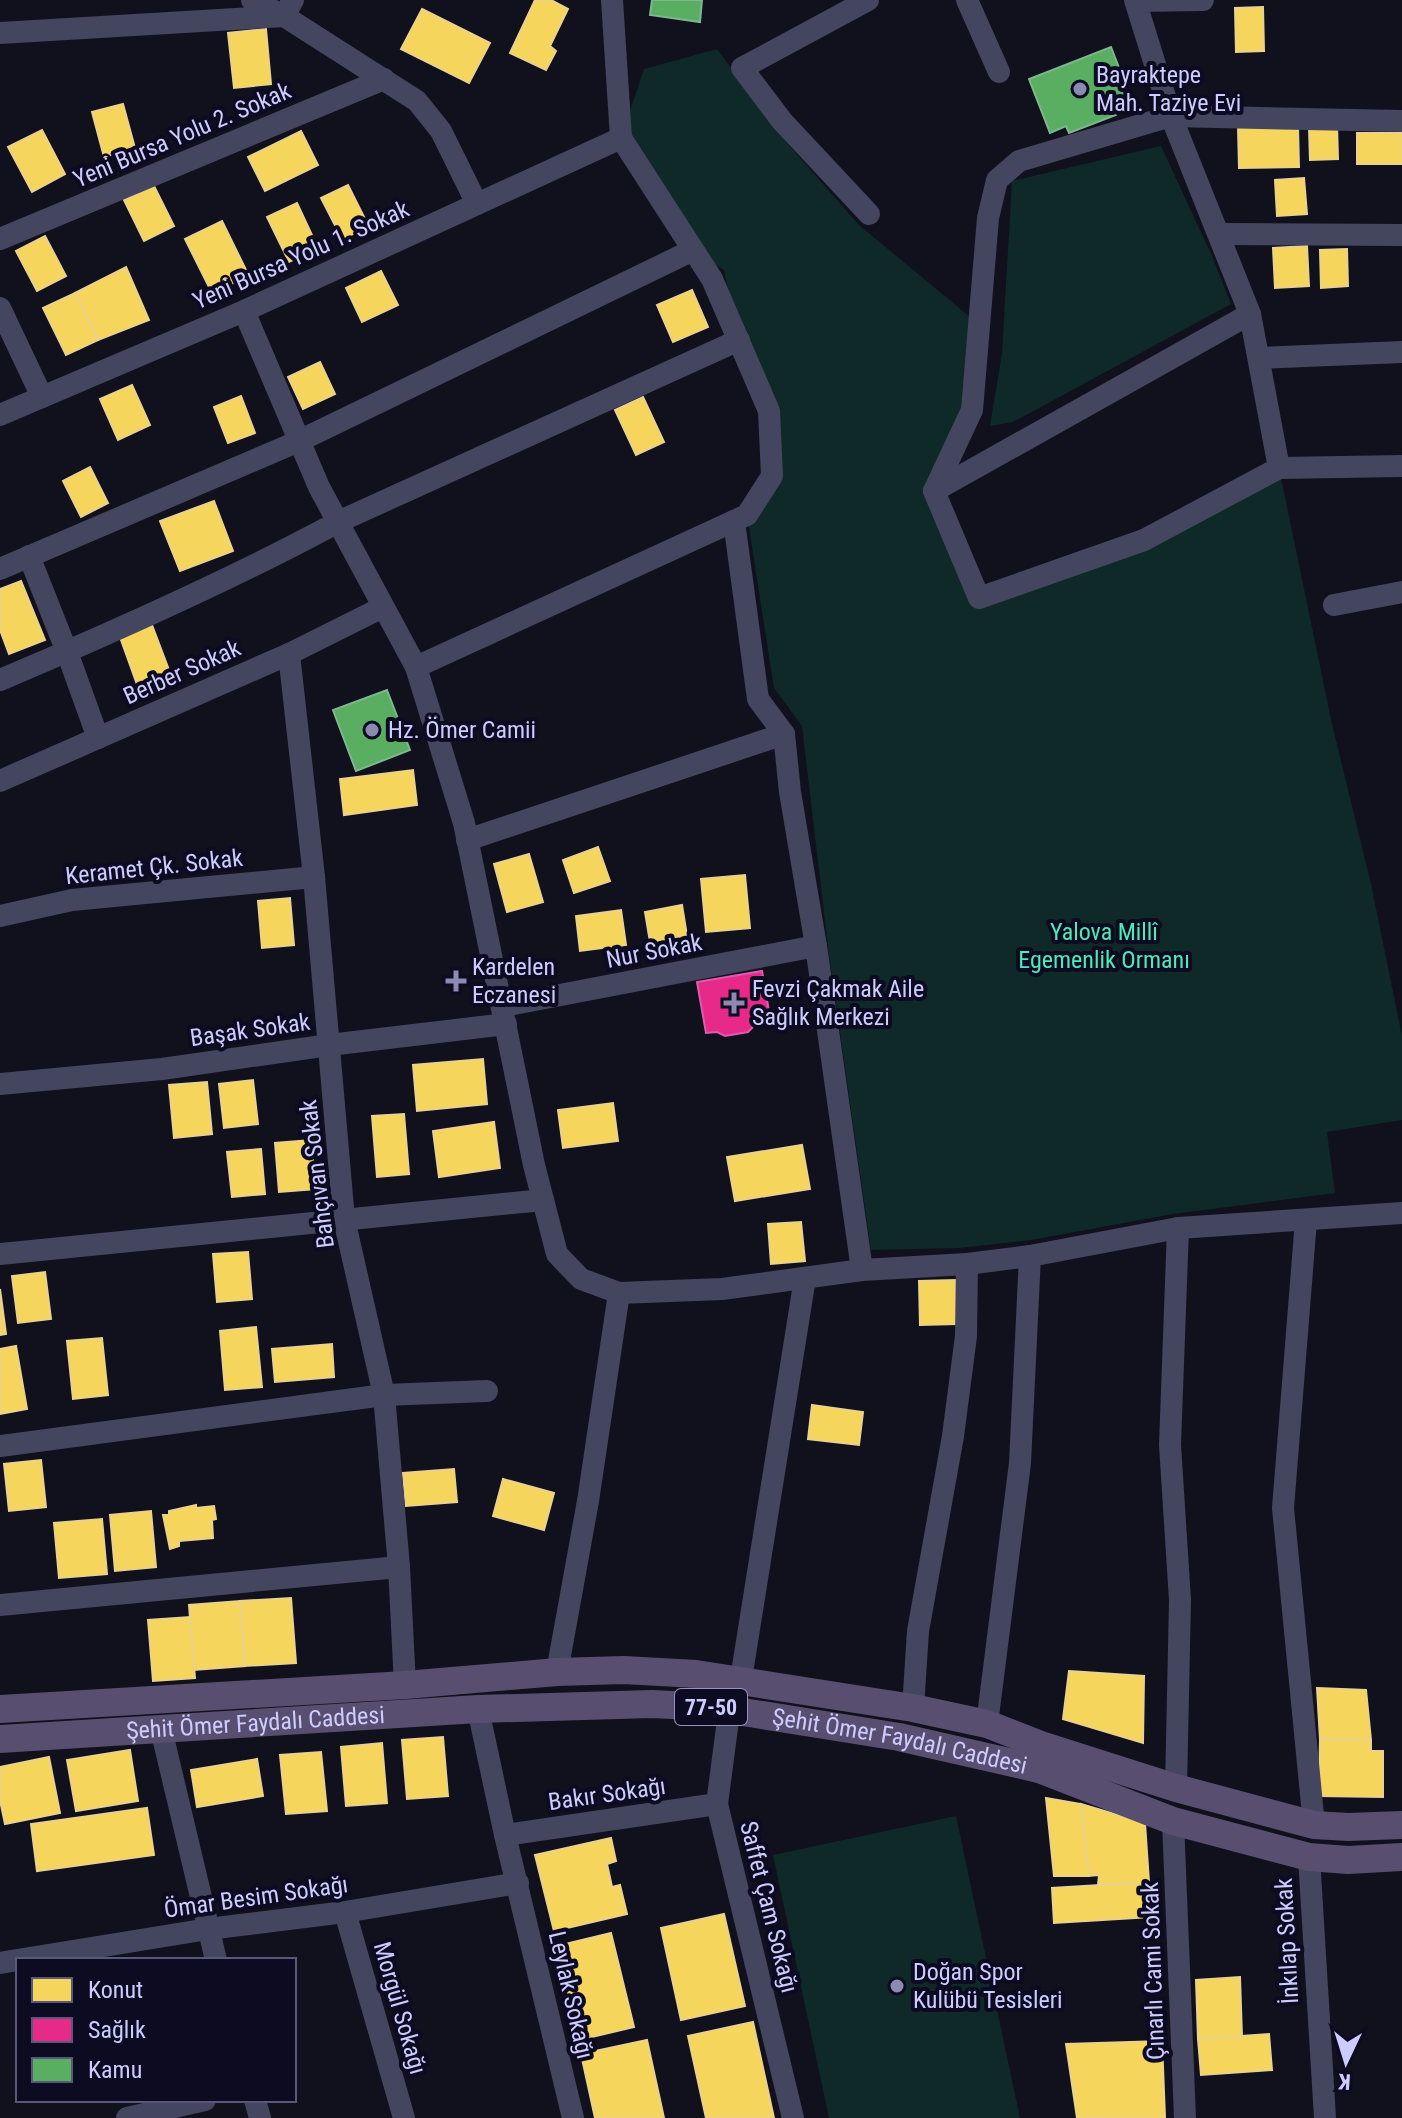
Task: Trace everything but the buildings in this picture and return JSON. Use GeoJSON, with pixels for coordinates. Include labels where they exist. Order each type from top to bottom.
{"type":"FeatureCollection","features":[{"type":"Feature","properties":{"kind":"main road","name":"Şehit Ömer Faydalı Caddesi"},"geometry":{"type":"LineString","coordinates":[[0,1709],[405,1685],[557,1672],[624,1670],[741,1679],[913,1708],[987,1724],[1041,1745],[1176,1788],[1314,1825],[1402,1825]]}},
{"type":"Feature","properties":{"kind":"main road","name":"Şehit Ömer Faydalı Caddesi"},"geometry":{"type":"LineString","coordinates":[[0,1739],[478,1709],[652,1704],[737,1710],[899,1737],[1039,1769],[1173,1821],[1309,1857],[1348,1860],[1402,1857]]}},
{"type":"Feature","properties":{"kind":"street"},"geometry":{"type":"LineString","coordinates":[[252,0],[288,8],[417,101],[441,131],[477,204]]}},
{"type":"Feature","properties":{"kind":"street"},"geometry":{"type":"LineString","coordinates":[[416,667],[747,515],[772,476],[769,411],[712,279],[621,138],[612,0]]}},
{"type":"Feature","properties":{"kind":"street"},"geometry":{"type":"LineString","coordinates":[[868,0],[742,68],[782,121],[869,214]]}},
{"type":"Feature","properties":{"kind":"street"},"geometry":{"type":"LineString","coordinates":[[967,0],[999,72]]}},
{"type":"Feature","properties":{"kind":"street"},"geometry":{"type":"LineString","coordinates":[[1203,0],[1136,1],[1171,116],[1250,314],[1279,468]]}},
{"type":"Feature","properties":{"kind":"street"},"geometry":{"type":"LineString","coordinates":[[0,33],[288,8]]}},
{"type":"Feature","properties":{"kind":"street","name":"Yeni Bursa Yolu 2. Sokak"},"geometry":{"type":"LineString","coordinates":[[0,239],[384,79]]}},
{"type":"Feature","properties":{"kind":"street"},"geometry":{"type":"LineString","coordinates":[[1402,121],[1171,116],[1019,161],[997,180],[988,218],[972,410],[934,491],[979,598],[1144,540],[1279,468],[1402,466]]}},
{"type":"Feature","properties":{"kind":"street","name":"Yeni Bursa Yolu 1. Sokak"},"geometry":{"type":"LineString","coordinates":[[0,415],[244,311],[621,138]]}},
{"type":"Feature","properties":{"kind":"street"},"geometry":{"type":"LineString","coordinates":[[1220,234],[1402,235]]}},
{"type":"Feature","properties":{"kind":"street"},"geometry":{"type":"LineString","coordinates":[[0,569],[299,441],[693,250]]}},
{"type":"Feature","properties":{"kind":"street"},"geometry":{"type":"LineString","coordinates":[[0,308],[42,397]]}},
{"type":"Feature","properties":{"kind":"street"},"geometry":{"type":"LineString","coordinates":[[244,311],[319,487],[416,667],[467,840],[557,1254],[581,1279],[619,1293],[722,1289],[862,1270],[967,1264],[1030,1256],[1178,1228],[1402,1213]]}},
{"type":"Feature","properties":{"kind":"street"},"geometry":{"type":"LineString","coordinates":[[934,491],[1250,314]]}},
{"type":"Feature","properties":{"kind":"street"},"geometry":{"type":"LineString","coordinates":[[0,680],[67,652],[280,553],[338,522],[739,340]]}},
{"type":"Feature","properties":{"kind":"street"},"geometry":{"type":"LineString","coordinates":[[1259,358],[1402,352]]}},
{"type":"Feature","properties":{"kind":"street"},"geometry":{"type":"LineString","coordinates":[[734,521],[758,699],[784,734],[790,792],[816,946],[862,1270]]}},
{"type":"Feature","properties":{"kind":"street"},"geometry":{"type":"LineString","coordinates":[[29,556],[98,738]]}},
{"type":"Feature","properties":{"kind":"street"},"geometry":{"type":"LineString","coordinates":[[1334,605],[1402,592]]}},
{"type":"Feature","properties":{"kind":"street","name":"Berber Sokak"},"geometry":{"type":"LineString","coordinates":[[0,781],[289,654],[383,607]]}},
{"type":"Feature","properties":{"kind":"street","name":"Bahçıvan Sokak"},"geometry":{"type":"LineString","coordinates":[[289,654],[314,877],[344,1219],[384,1395],[399,1567],[405,1685]]}},
{"type":"Feature","properties":{"kind":"street"},"geometry":{"type":"LineString","coordinates":[[467,840],[784,734]]}},
{"type":"Feature","properties":{"kind":"street","name":"Keramet Çk. Sokak"},"geometry":{"type":"LineString","coordinates":[[0,916],[72,900],[314,877]]}},
{"type":"Feature","properties":{"kind":"street","name":"Nur Sokak"},"geometry":{"type":"LineString","coordinates":[[504,1015],[816,946]]}},
{"type":"Feature","properties":{"kind":"street","name":"Başak Sokak"},"geometry":{"type":"LineString","coordinates":[[0,1084],[162,1069],[504,1015]]}},
{"type":"Feature","properties":{"kind":"street"},"geometry":{"type":"LineString","coordinates":[[0,1254],[543,1200]]}},
{"type":"Feature","properties":{"kind":"street"},"geometry":{"type":"LineString","coordinates":[[1306,1220],[1283,1508],[1314,1825]]}},
{"type":"Feature","properties":{"kind":"street"},"geometry":{"type":"LineString","coordinates":[[1176,1788],[1180,1600],[1170,1445],[1178,1228]]}},
{"type":"Feature","properties":{"kind":"street"},"geometry":{"type":"LineString","coordinates":[[987,1724],[1020,1463],[1030,1256]]}},
{"type":"Feature","properties":{"kind":"street"},"geometry":{"type":"LineString","coordinates":[[913,1708],[918,1631],[953,1436],[966,1336],[967,1264]]}},
{"type":"Feature","properties":{"kind":"street"},"geometry":{"type":"LineString","coordinates":[[741,1679],[805,1278]]}},
{"type":"Feature","properties":{"kind":"street"},"geometry":{"type":"LineString","coordinates":[[557,1672],[588,1501],[619,1293]]}},
{"type":"Feature","properties":{"kind":"street"},"geometry":{"type":"LineString","coordinates":[[0,1446],[384,1395],[487,1391]]}},
{"type":"Feature","properties":{"kind":"street"},"geometry":{"type":"LineString","coordinates":[[0,1605],[399,1567]]}},
{"type":"Feature","properties":{"kind":"street","name":"Leylak Sokağı"},"geometry":{"type":"LineString","coordinates":[[478,1709],[573,2118]]}},
{"type":"Feature","properties":{"kind":"street","name":"Saffet Çam Sokağı"},"geometry":{"type":"LineString","coordinates":[[737,1710],[728,1720],[717,1804],[793,2118]]}},
{"type":"Feature","properties":{"kind":"street"},"geometry":{"type":"LineString","coordinates":[[161,1729],[215,1958]]}},
{"type":"Feature","properties":{"kind":"street","name":"Bakır Sokağı"},"geometry":{"type":"LineString","coordinates":[[505,1835],[717,1804]]}},
{"type":"Feature","properties":{"kind":"street","name":"Çınarlı Cami Sokak"},"geometry":{"type":"LineString","coordinates":[[1173,1821],[1185,2118]]}},
{"type":"Feature","properties":{"kind":"street","name":"İnkılap Sokak"},"geometry":{"type":"LineString","coordinates":[[1309,1857],[1325,2118]]}},
{"type":"Feature","properties":{"kind":"street","name":"Ömar Besim Sokağı"},"geometry":{"type":"LineString","coordinates":[[31,1958],[518,1883]]}},
{"type":"Feature","properties":{"kind":"street","name":"Morgül Sokağı"},"geometry":{"type":"LineString","coordinates":[[345,1912],[404,2118]]}},
{"type":"Feature","properties":{"kind":"street"},"geometry":{"type":"LineString","coordinates":[[127,2118],[196,2102]]}},
{"type":"Feature","properties":{"kind":"green space","name":"Yalova Millî Egemenlik Ormanı"},"geometry":{"type":"Polygon","coordinates":[[[717,49],[787,143],[859,225],[981,326],[972,410],[934,491],[979,597],[1144,540],[1279,468],[1402,1036],[1402,1120],[1327,1132],[1335,1193],[1173,1214],[1031,1240],[959,1248],[871,1250],[829,955],[802,726],[774,688],[747,515],[772,475],[769,411],[739,340],[724,270],[693,250],[621,138],[644,69],[717,49]]]}},
{"type":"Feature","properties":{"kind":"green space"},"geometry":{"type":"Polygon","coordinates":[[[1161,146],[1231,304],[1013,422],[990,426],[1002,353],[1012,181],[1161,146]]]}},
{"type":"Feature","properties":{"kind":"green space","name":"Doğan Spor Kulübü Tesisleri"},"geometry":{"type":"Polygon","coordinates":[[[956,1816],[1020,2118],[829,2118],[773,1855],[956,1816]]]}},
{"type":"Feature","properties":{"kind":"place","name":"Bayraktepe Mah. Taziye Evi"},"geometry":{"type":"Point","coordinates":[1080,89]}},
{"type":"Feature","properties":{"kind":"place","name":"Hz. Ömer Camii"},"geometry":{"type":"Point","coordinates":[372,730]}},
{"type":"Feature","properties":{"kind":"place","name":"Kardelen Eczanesi"},"geometry":{"type":"Point","coordinates":[456,981]}},
{"type":"Feature","properties":{"kind":"place","name":"Fevzi Çakmak Aile Sağlık Merkezi"},"geometry":{"type":"Point","coordinates":[734,1003]}},
{"type":"Feature","properties":{"kind":"place","name":"Doğan Spor Kulübü Tesisleri"},"geometry":{"type":"Point","coordinates":[897,1986]}}]}
